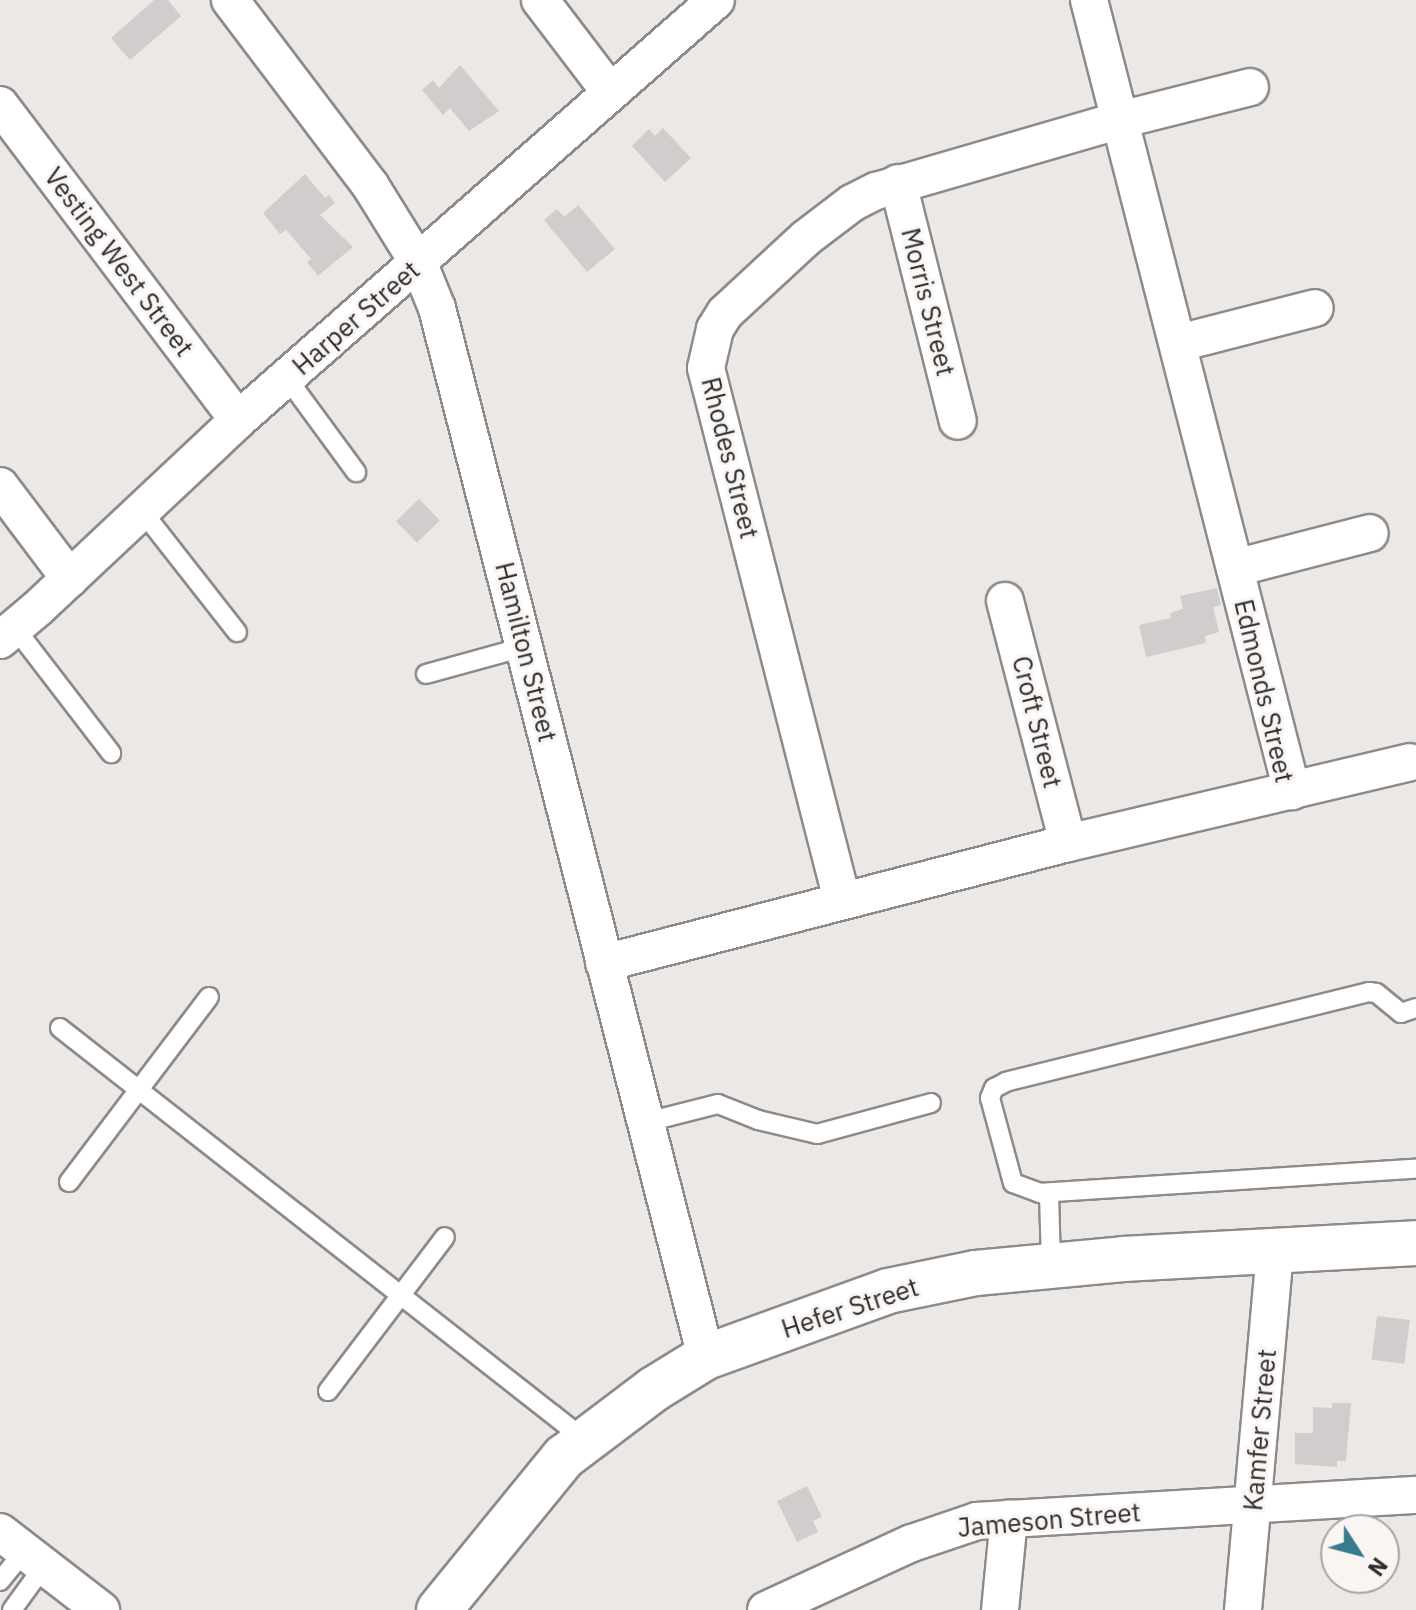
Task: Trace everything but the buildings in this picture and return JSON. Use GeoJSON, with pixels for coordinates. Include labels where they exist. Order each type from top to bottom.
{"type":"FeatureCollection","features":[{"type":"Feature","properties":{"kind":"street","name":"Hamilton Street"},"geometry":{"type":"LineString","coordinates":[[230,0],[370,185],[419,264],[437,308],[706,1357]]}},
{"type":"Feature","properties":{"kind":"street"},"geometry":{"type":"LineString","coordinates":[[540,0],[610,92]]}},
{"type":"Feature","properties":{"kind":"street","name":"Harper Street"},"geometry":{"type":"LineString","coordinates":[[7,634],[70,579],[238,420],[716,0]]}},
{"type":"Feature","properties":{"kind":"street","name":"Edmonds Street"},"geometry":{"type":"LineString","coordinates":[[604,963],[1068,843],[1292,791],[1089,0]]}},
{"type":"Feature","properties":{"kind":"street","name":"Rhodes Street"},"geometry":{"type":"LineString","coordinates":[[842,900],[706,368],[715,329],[725,313],[806,238],[852,203],[898,183],[1250,87]]}},
{"type":"Feature","properties":{"kind":"street","name":"Vesting West Street"},"geometry":{"type":"LineString","coordinates":[[0,105],[238,420]]}},
{"type":"Feature","properties":{"kind":"street","name":"Morris Street"},"geometry":{"type":"LineString","coordinates":[[898,183],[958,421]]}},
{"type":"Feature","properties":{"kind":"street"},"geometry":{"type":"LineString","coordinates":[[1179,343],[1315,308]]}},
{"type":"Feature","properties":{"kind":"street"},"geometry":{"type":"LineString","coordinates":[[0,486],[70,579]]}},
{"type":"Feature","properties":{"kind":"street"},"geometry":{"type":"LineString","coordinates":[[1235,568],[1370,533]]}},
{"type":"Feature","properties":{"kind":"street","name":"Croft Street"},"geometry":{"type":"LineString","coordinates":[[1005,601],[1068,843]]}},
{"type":"Feature","properties":{"kind":"street"},"geometry":{"type":"LineString","coordinates":[[1292,791],[1410,762]]}},
{"type":"Feature","properties":{"kind":"street","name":"Hefer Street"},"geometry":{"type":"LineString","coordinates":[[439,1610],[538,1486],[584,1439],[706,1357],[888,1291],[976,1273],[1051,1264],[1416,1243]]}},
{"type":"Feature","properties":{"kind":"street","name":"Kamfer Street"},"geometry":{"type":"LineString","coordinates":[[1243,1610],[1275,1250]]}},
{"type":"Feature","properties":{"kind":"street","name":"Jameson Street"},"geometry":{"type":"LineString","coordinates":[[766,1610],[801,1591],[952,1527],[1009,1518],[1416,1495]]}},
{"type":"Feature","properties":{"kind":"street"},"geometry":{"type":"LineString","coordinates":[[1000,1610],[1009,1518]]}},
{"type":"Feature","properties":{"kind":"street"},"geometry":{"type":"LineString","coordinates":[[23,1550],[101,1610]]}},
{"type":"Feature","properties":{"kind":"lane"},"geometry":{"type":"LineString","coordinates":[[287,378],[356,472]]}},
{"type":"Feature","properties":{"kind":"lane"},"geometry":{"type":"LineString","coordinates":[[142,511],[237,632]]}},
{"type":"Feature","properties":{"kind":"lane"},"geometry":{"type":"LineString","coordinates":[[7,634],[111,753]]}},
{"type":"Feature","properties":{"kind":"lane"},"geometry":{"type":"LineString","coordinates":[[426,674],[524,647]]}},
{"type":"Feature","properties":{"kind":"lane"},"geometry":{"type":"LineString","coordinates":[[1416,1008],[1399,1012],[1376,993],[1369,992],[1001,1083],[990,1098],[1013,1183],[1027,1190],[1049,1193],[1416,1169]]}},
{"type":"Feature","properties":{"kind":"lane"},"geometry":{"type":"LineString","coordinates":[[69,1182],[209,997]]}},
{"type":"Feature","properties":{"kind":"lane"},"geometry":{"type":"LineString","coordinates":[[60,1028],[584,1439]]}},
{"type":"Feature","properties":{"kind":"lane"},"geometry":{"type":"LineString","coordinates":[[647,1122],[718,1104],[758,1120],[817,1134],[931,1103]]}},
{"type":"Feature","properties":{"kind":"lane"},"geometry":{"type":"LineString","coordinates":[[1049,1193],[1051,1264]]}},
{"type":"Feature","properties":{"kind":"lane"},"geometry":{"type":"LineString","coordinates":[[328,1391],[445,1237]]}},
{"type":"Feature","properties":{"kind":"lane"},"geometry":{"type":"LineString","coordinates":[[0,1581],[23,1550]]}},
{"type":"Feature","properties":{"kind":"lane"},"geometry":{"type":"LineString","coordinates":[[12,1610],[23,1550]]}}]}
